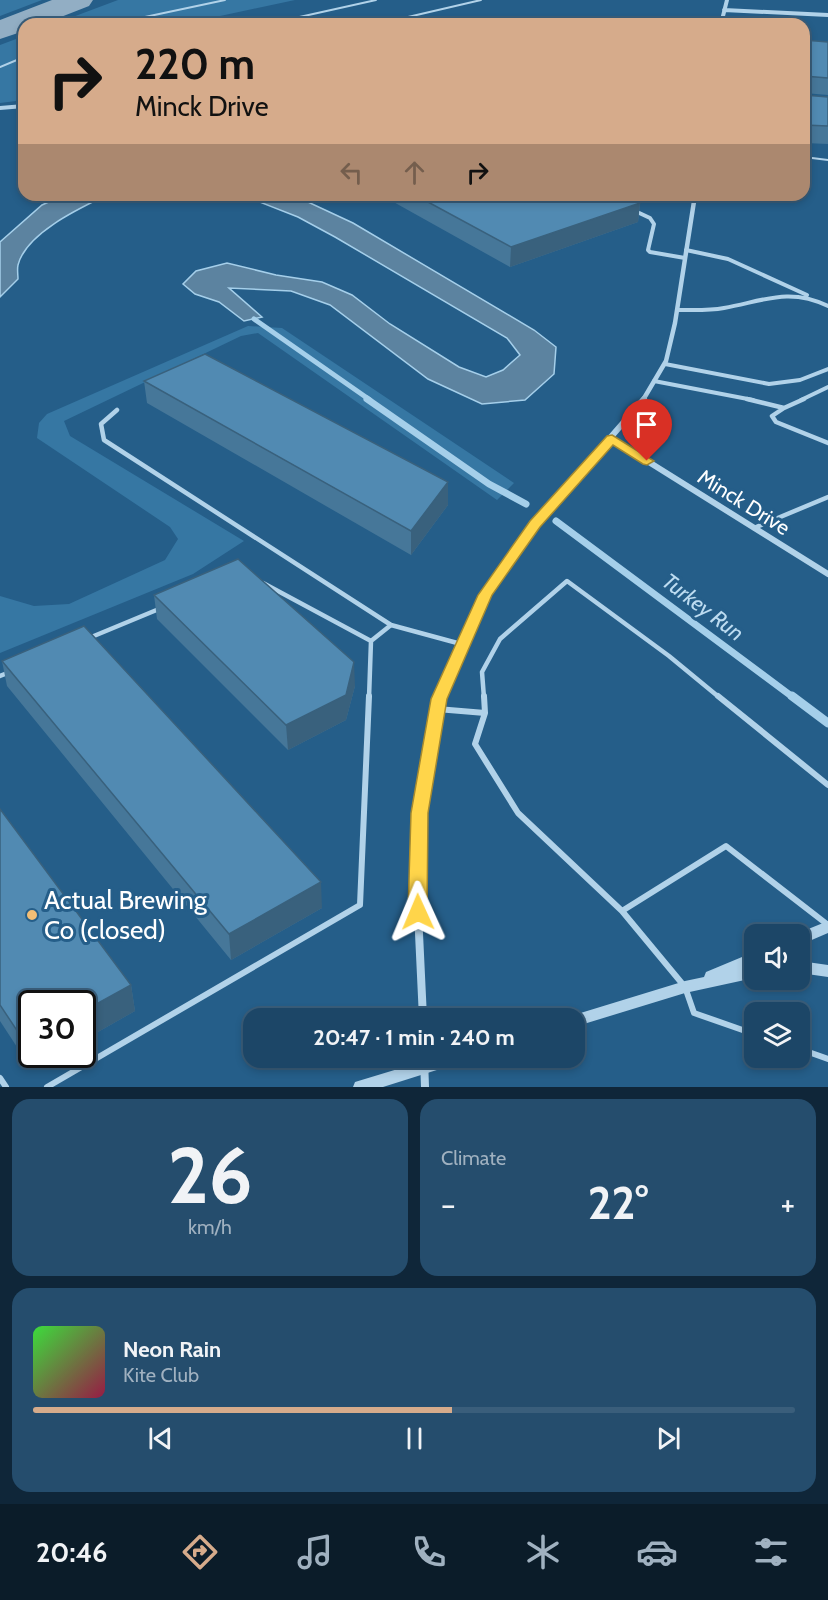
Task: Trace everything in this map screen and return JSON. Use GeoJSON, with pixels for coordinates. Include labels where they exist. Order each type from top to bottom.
{"type":"FeatureCollection","features":[{"type":"Feature","properties":{"kind":"street"},"geometry":{"type":"LineString","coordinates":[[722,18],[727,0]]}},
{"type":"Feature","properties":{"kind":"street"},"geometry":{"type":"LineString","coordinates":[[724,10],[828,15]]}},
{"type":"Feature","properties":{"kind":"street"},"geometry":{"type":"LineString","coordinates":[[0,108],[18,106]]}},
{"type":"Feature","properties":{"kind":"street"},"geometry":{"type":"LineString","coordinates":[[423,1008],[417,891],[420,813],[439,699],[461,644],[485,595],[535,524],[612,439],[642,402],[665,364],[677,310],[694,201]]}},
{"type":"Feature","properties":{"kind":"street","name":"Minck Drive"},"geometry":{"type":"LineString","coordinates":[[612,439],[828,574]]}},
{"type":"Feature","properties":{"kind":"street"},"geometry":{"type":"LineString","coordinates":[[810,934],[828,926]]}},
{"type":"Feature","properties":{"kind":"street"},"geometry":{"type":"LineString","coordinates":[[685,987],[744,962]]}},
{"type":"Feature","properties":{"kind":"street"},"geometry":{"type":"LineString","coordinates":[[810,968],[828,971]]}},
{"type":"Feature","properties":{"kind":"street"},"geometry":{"type":"LineString","coordinates":[[585,1018],[685,987],[744,974]]}},
{"type":"Feature","properties":{"kind":"street"},"geometry":{"type":"LineString","coordinates":[[361,1087],[409,1068]]}},
{"type":"Feature","properties":{"kind":"street"},"geometry":{"type":"LineString","coordinates":[[424,1068],[425,1087]]}},
{"type":"Feature","properties":{"kind":"lane"},"geometry":{"type":"LineString","coordinates":[[140,18],[225,0]]}},
{"type":"Feature","properties":{"kind":"lane"},"geometry":{"type":"LineString","coordinates":[[295,18],[376,0]]}},
{"type":"Feature","properties":{"kind":"lane"},"geometry":{"type":"LineString","coordinates":[[404,18],[481,0]]}},
{"type":"Feature","properties":{"kind":"lane"},"geometry":{"type":"LineString","coordinates":[[0,67],[18,60]]}},
{"type":"Feature","properties":{"kind":"lane"},"geometry":{"type":"LineString","coordinates":[[810,158],[828,160]]}},
{"type":"Feature","properties":{"kind":"lane"},"geometry":{"type":"LineString","coordinates":[[634,210],[650,218],[654,224],[648,250],[650,252],[685,258]]}},
{"type":"Feature","properties":{"kind":"lane"},"geometry":{"type":"LineString","coordinates":[[686,250],[728,259],[828,306]]}},
{"type":"Feature","properties":{"kind":"lane"},"geometry":{"type":"LineString","coordinates":[[677,310],[726,308],[781,295],[813,298]]}},
{"type":"Feature","properties":{"kind":"lane"},"geometry":{"type":"LineString","coordinates":[[665,364],[768,384],[800,380],[828,369]]}},
{"type":"Feature","properties":{"kind":"lane"},"geometry":{"type":"LineString","coordinates":[[654,381],[725,393],[784,408]]}},
{"type":"Feature","properties":{"kind":"lane"},"geometry":{"type":"LineString","coordinates":[[828,387],[772,416],[776,422],[828,443]]}},
{"type":"Feature","properties":{"kind":"lane"},"geometry":{"type":"LineString","coordinates":[[117,410],[101,424],[104,440],[391,625],[461,644]]}},
{"type":"Feature","properties":{"kind":"lane"},"geometry":{"type":"LineString","coordinates":[[754,528],[828,497]]}},
{"type":"Feature","properties":{"kind":"lane"},"geometry":{"type":"LineString","coordinates":[[255,579],[371,641]]}},
{"type":"Feature","properties":{"kind":"lane"},"geometry":{"type":"LineString","coordinates":[[744,1030],[694,1013],[685,987],[622,911],[518,813],[475,744],[485,713],[482,672],[500,639],[567,581],[669,656],[828,785]]}},
{"type":"Feature","properties":{"kind":"lane"},"geometry":{"type":"LineString","coordinates":[[86,640],[171,604]]}},
{"type":"Feature","properties":{"kind":"lane"},"geometry":{"type":"LineString","coordinates":[[47,1087],[360,905],[371,641],[391,625]]}},
{"type":"Feature","properties":{"kind":"lane"},"geometry":{"type":"LineString","coordinates":[[0,676],[21,667]]}},
{"type":"Feature","properties":{"kind":"lane"},"geometry":{"type":"LineString","coordinates":[[437,709],[485,713]]}},
{"type":"Feature","properties":{"kind":"lane"},"geometry":{"type":"LineString","coordinates":[[622,911],[726,846],[828,926]]}},
{"type":"Feature","properties":{"kind":"lane"},"geometry":{"type":"LineString","coordinates":[[810,1053],[828,1059]]}},
{"type":"Feature","properties":{"kind":"lane"},"geometry":{"type":"LineString","coordinates":[[0,1078],[6,1087]]}},
{"type":"Feature","properties":{"kind":"shaded area"},"geometry":{"type":"Polygon","coordinates":[[[0,0],[42,0],[0,16],[0,0]]]}},
{"type":"Feature","properties":{"kind":"shaded area"},"geometry":{"type":"Polygon","coordinates":[[[118,0],[295,0],[211,18],[70,18],[118,0]]]}},
{"type":"Feature","properties":{"kind":"shaded area"},"geometry":{"type":"Polygon","coordinates":[[[18,38],[18,101],[0,103],[0,45],[18,38]]]}},
{"type":"Feature","properties":{"kind":"shaded area"},"geometry":{"type":"Polygon","coordinates":[[[51,201],[95,201],[55,223],[31,242],[18,265],[18,279],[0,297],[0,242],[42,205],[51,201]]]}},
{"type":"Feature","properties":{"kind":"shaded area"},"geometry":{"type":"Polygon","coordinates":[[[257,201],[306,201],[353,223],[534,330],[556,347],[554,374],[525,400],[482,404],[428,379],[330,305],[291,291],[229,288],[262,317],[244,321],[219,302],[195,294],[183,284],[196,271],[227,263],[276,275],[322,282],[352,295],[390,324],[459,367],[486,377],[503,370],[520,355],[507,338],[298,217],[257,201]]]}},
{"type":"Feature","properties":{"kind":"shaded area"},"geometry":{"type":"Polygon","coordinates":[[[248,326],[282,328],[514,483],[497,500],[258,333],[241,336],[64,421],[70,436],[244,541],[193,574],[0,653],[0,596],[34,606],[69,604],[165,560],[178,539],[170,527],[37,438],[39,423],[47,414],[248,326]]]}},
{"type":"Feature","properties":{"kind":"building"},"geometry":{"type":"Polygon","coordinates":[[[810,40],[828,42],[828,78],[810,76],[810,40]]]}},
{"type":"Feature","properties":{"kind":"building"},"geometry":{"type":"Polygon","coordinates":[[[810,96],[828,97],[828,126],[810,125],[810,96]]]}},
{"type":"Feature","properties":{"kind":"building"},"geometry":{"type":"Polygon","coordinates":[[[426,201],[636,201],[640,203],[511,247],[426,201]]]}},
{"type":"Feature","properties":{"kind":"building"},"geometry":{"type":"Polygon","coordinates":[[[205,354],[448,482],[411,531],[144,381],[205,354]]]}},
{"type":"Feature","properties":{"kind":"building"},"geometry":{"type":"Polygon","coordinates":[[[238,559],[354,662],[346,695],[286,725],[154,595],[238,559]]]}},
{"type":"Feature","properties":{"kind":"building"},"geometry":{"type":"Polygon","coordinates":[[[84,626],[321,882],[229,934],[2,661],[84,626]]]}},
{"type":"Feature","properties":{"kind":"building","name":"Actual Brewing Co (closed)"},"geometry":{"type":"Polygon","coordinates":[[[0,809],[131,985],[96,1004],[96,990],[18,990],[18,1032],[0,1005],[0,809]]]}},
{"type":"Feature","properties":{"kind":"waterway","name":"Turkey Run"},"geometry":{"type":"LineString","coordinates":[[254,319],[370,400]]}},
{"type":"Feature","properties":{"kind":"waterway","name":"Turkey Run"},"geometry":{"type":"LineString","coordinates":[[367,399],[489,484],[526,504]]}},
{"type":"Feature","properties":{"kind":"waterway","name":"Turkey Run"},"geometry":{"type":"LineString","coordinates":[[556,521],[794,698]]}},
{"type":"Feature","properties":{"kind":"waterway","name":"Turkey Run"},"geometry":{"type":"LineString","coordinates":[[792,696],[828,723]]}},
{"type":"Feature","properties":{"kind":"taxiway"},"geometry":{"type":"LineString","coordinates":[[32,18],[79,0]]}},
{"type":"Feature","properties":{"kind":"taxiway"},"geometry":{"type":"LineString","coordinates":[[0,30],[18,23]]}},
{"type":"Feature","properties":{"kind":"place","name":"Actual Brewing Co (closed)"},"geometry":{"type":"Point","coordinates":[32,915]}},
{"type":"Feature","properties":{"kind":"route"},"geometry":{"type":"LineString","coordinates":[[418,912],[420,813],[439,699],[461,644],[485,595],[535,524],[612,439],[647,461]]}}]}
